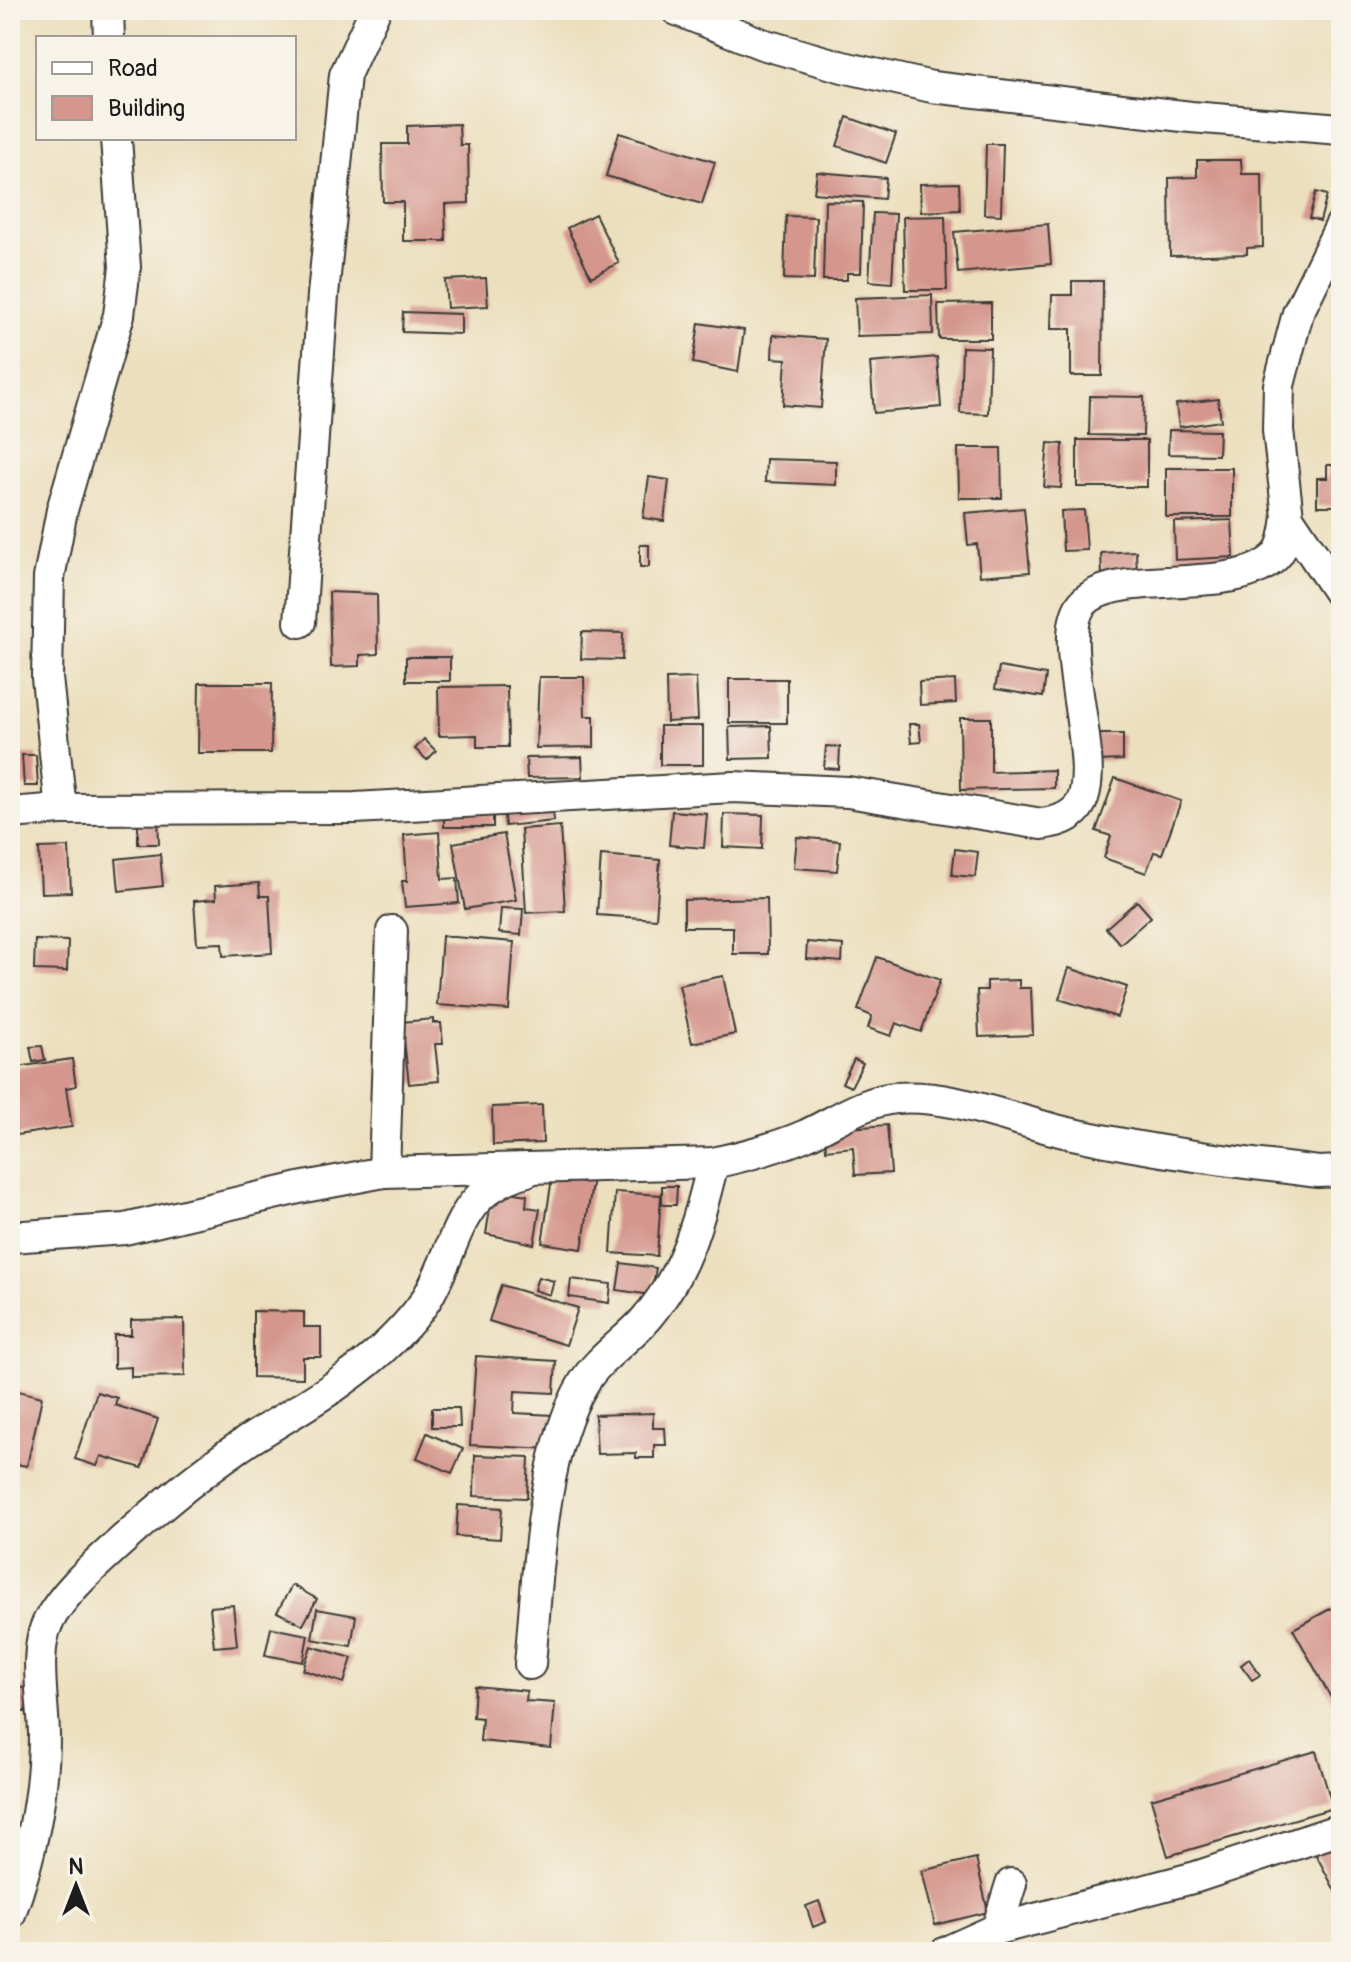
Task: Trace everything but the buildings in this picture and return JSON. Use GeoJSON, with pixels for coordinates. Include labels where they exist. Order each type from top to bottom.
{"type":"FeatureCollection","features":[{"type":"Feature","properties":{"kind":"street"},"geometry":{"type":"LineString","coordinates":[[108,10],[109,36]]}},
{"type":"Feature","properties":{"kind":"street"},"geometry":{"type":"LineString","coordinates":[[300,622],[323,295],[345,75],[375,10]]}},
{"type":"Feature","properties":{"kind":"street"},"geometry":{"type":"LineString","coordinates":[[677,10],[762,44],[843,67],[932,87],[1191,117],[1341,129]]}},
{"type":"Feature","properties":{"kind":"street"},"geometry":{"type":"LineString","coordinates":[[61,809],[47,678],[49,578],[62,510],[119,315],[125,267],[116,140]]}},
{"type":"Feature","properties":{"kind":"street"},"geometry":{"type":"LineString","coordinates":[[10,813],[61,809],[355,808],[733,787],[848,792],[1042,824],[1063,820],[1078,809],[1084,793],[1086,760],[1074,648],[1074,621],[1083,604],[1101,591],[1204,581],[1261,565],[1276,556],[1283,543],[1288,517],[1278,430],[1279,385],[1298,313],[1341,225]]}},
{"type":"Feature","properties":{"kind":"street"},"geometry":{"type":"LineString","coordinates":[[1288,517],[1341,596]]}},
{"type":"Feature","properties":{"kind":"street"},"geometry":{"type":"LineString","coordinates":[[384,1172],[392,931]]}},
{"type":"Feature","properties":{"kind":"street"},"geometry":{"type":"LineString","coordinates":[[10,1237],[125,1229],[270,1194],[384,1172],[713,1163],[760,1153],[864,1107],[893,1098],[924,1099],[1002,1113],[1050,1129],[1145,1150],[1318,1172],[1341,1171]]}},
{"type":"Feature","properties":{"kind":"street"},"geometry":{"type":"LineString","coordinates":[[530,1664],[560,1433],[585,1381],[642,1323],[677,1273],[698,1226],[713,1163]]}},
{"type":"Feature","properties":{"kind":"street"},"geometry":{"type":"LineString","coordinates":[[10,1914],[37,1808],[44,1737],[39,1678],[47,1624],[85,1574],[158,1507],[246,1442],[331,1390],[393,1340],[429,1295],[463,1215],[480,1194],[508,1177],[548,1166]]}},
{"type":"Feature","properties":{"kind":"street"},"geometry":{"type":"LineString","coordinates":[[946,1952],[997,1929],[1196,1877],[1341,1829]]}},
{"type":"Feature","properties":{"kind":"street"},"geometry":{"type":"LineString","coordinates":[[997,1929],[1011,1884]]}}]}
